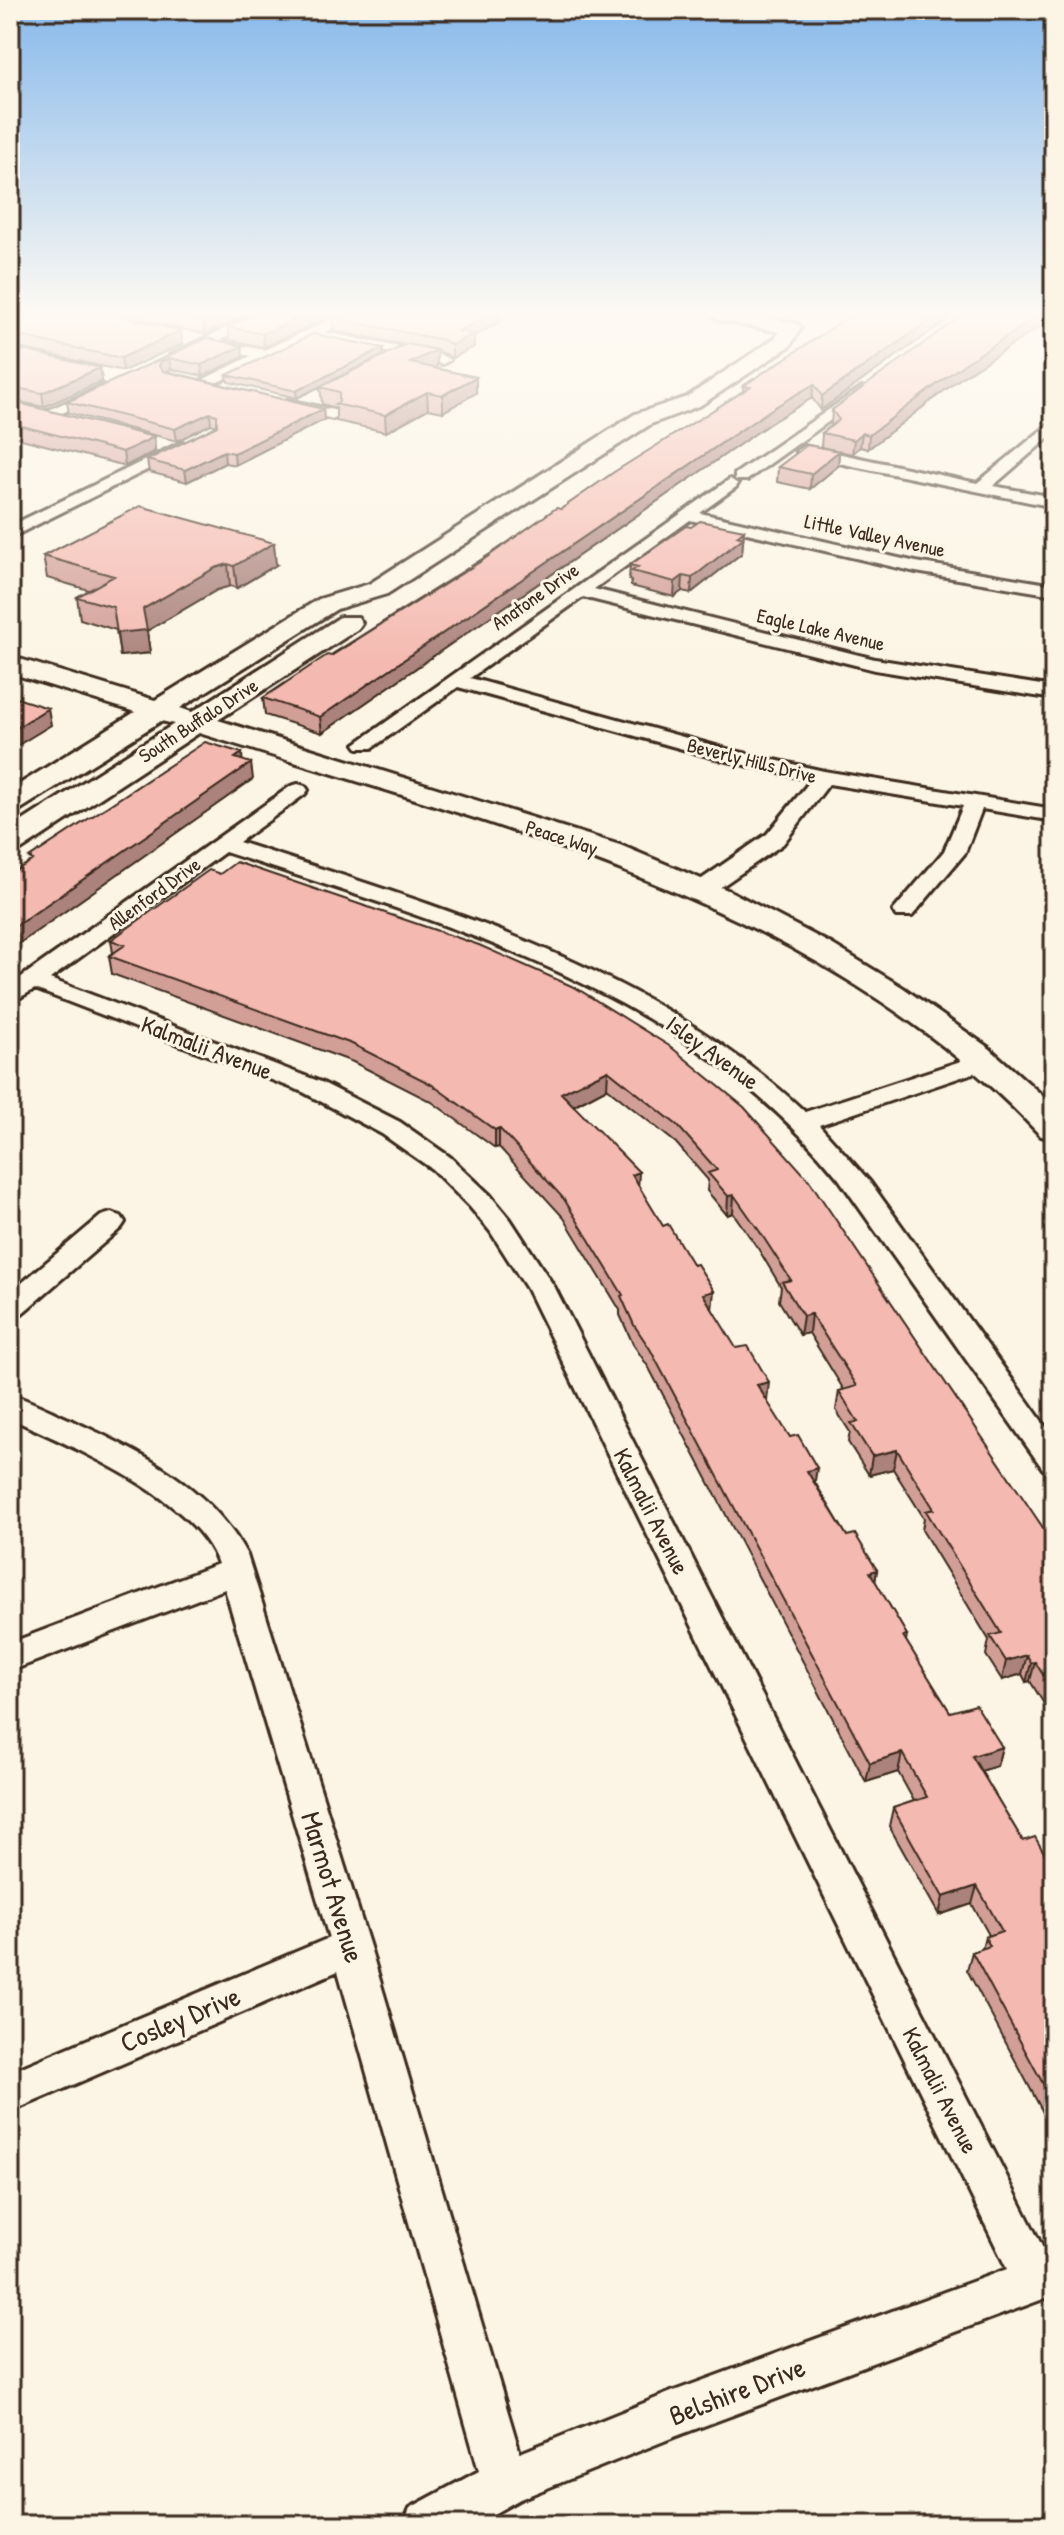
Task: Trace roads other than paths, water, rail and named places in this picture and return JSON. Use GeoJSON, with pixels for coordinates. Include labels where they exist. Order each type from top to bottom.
{"type":"FeatureCollection","features":[{"type":"Feature","properties":{"kind":"main road","name":"South Buffalo Drive"},"geometry":{"type":"LineString","coordinates":[[10,803],[328,604],[378,589],[622,432]]}},
{"type":"Feature","properties":{"kind":"main road","name":"South Buffalo Drive"},"geometry":{"type":"LineString","coordinates":[[10,843],[363,614],[378,589]]}},
{"type":"Feature","properties":{"kind":"main road","name":"Peace Way"},"geometry":{"type":"LineString","coordinates":[[10,664],[594,847],[704,888],[828,954],[936,1024],[985,1061],[1054,1128]]}},
{"type":"Feature","properties":{"kind":"street","name":"Anatone Drive"},"geometry":{"type":"LineString","coordinates":[[365,744],[803,432]]}},
{"type":"Feature","properties":{"kind":"street"},"geometry":{"type":"LineString","coordinates":[[980,489],[1046,432]]}},
{"type":"Feature","properties":{"kind":"street"},"geometry":{"type":"LineString","coordinates":[[10,533],[201,438]]}},
{"type":"Feature","properties":{"kind":"street"},"geometry":{"type":"LineString","coordinates":[[149,441],[179,449]]}},
{"type":"Feature","properties":{"kind":"street"},"geometry":{"type":"LineString","coordinates":[[782,447],[1054,502]]}},
{"type":"Feature","properties":{"kind":"street","name":"Little Valley Avenue"},"geometry":{"type":"LineString","coordinates":[[689,515],[884,561],[1054,590]]}},
{"type":"Feature","properties":{"kind":"street","name":"Eagle Lake Avenue"},"geometry":{"type":"LineString","coordinates":[[580,591],[831,656],[917,673],[1054,693]]}},
{"type":"Feature","properties":{"kind":"street","name":"Beverly Hills Drive"},"geometry":{"type":"LineString","coordinates":[[456,680],[726,755],[824,777],[1054,815]]}},
{"type":"Feature","properties":{"kind":"street"},"geometry":{"type":"LineString","coordinates":[[704,888],[775,839],[824,777]]}},
{"type":"Feature","properties":{"kind":"street","name":"Allenford Drive"},"geometry":{"type":"LineString","coordinates":[[21,988],[298,790]]}},
{"type":"Feature","properties":{"kind":"street"},"geometry":{"type":"LineString","coordinates":[[904,911],[954,853],[974,804]]}},
{"type":"Feature","properties":{"kind":"street","name":"Isley Avenue"},"geometry":{"type":"LineString","coordinates":[[222,844],[497,936],[597,978],[703,1041],[755,1080],[802,1122],[866,1196],[1054,1461]]}},
{"type":"Feature","properties":{"kind":"street","name":"Kalmalii Avenue"},"geometry":{"type":"LineString","coordinates":[[21,988],[312,1087],[366,1113],[441,1163],[500,1225],[541,1288],[1044,2276]]}},
{"type":"Feature","properties":{"kind":"street"},"geometry":{"type":"LineString","coordinates":[[802,1122],[985,1061]]}},
{"type":"Feature","properties":{"kind":"street"},"geometry":{"type":"LineString","coordinates":[[10,1308],[111,1222]]}},
{"type":"Feature","properties":{"kind":"street","name":"Marmot Avenue"},"geometry":{"type":"LineString","coordinates":[[10,1405],[132,1464],[183,1496],[221,1537],[238,1570],[351,1947],[505,2482]]}},
{"type":"Feature","properties":{"kind":"street"},"geometry":{"type":"LineString","coordinates":[[10,1657],[238,1570]]}},
{"type":"Feature","properties":{"kind":"street","name":"Cosley Drive"},"geometry":{"type":"LineString","coordinates":[[10,2092],[351,1947]]}},
{"type":"Feature","properties":{"kind":"street","name":"Belshire Drive"},"geometry":{"type":"LineString","coordinates":[[427,2525],[505,2482],[674,2414],[1044,2276]]}}]}
